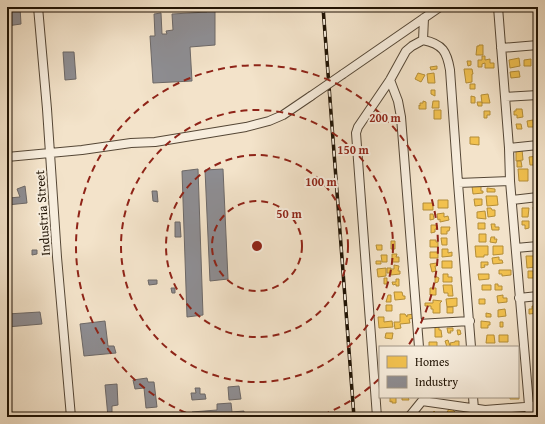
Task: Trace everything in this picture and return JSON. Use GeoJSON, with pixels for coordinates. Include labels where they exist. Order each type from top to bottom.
{"type":"FeatureCollection","features":[{"type":"Feature","properties":{"kind":"street","name":"Industria Street"},"geometry":{"type":"LineString","coordinates":[[38,7],[71,417]]}},
{"type":"Feature","properties":{"kind":"street"},"geometry":{"type":"LineString","coordinates":[[7,157],[131,143],[155,142],[252,126],[269,121],[284,114],[440,7]]}},
{"type":"Feature","properties":{"kind":"street"},"geometry":{"type":"LineString","coordinates":[[498,7],[519,298],[530,417]]}},
{"type":"Feature","properties":{"kind":"street"},"geometry":{"type":"LineString","coordinates":[[424,18],[424,40]]}},
{"type":"Feature","properties":{"kind":"street"},"geometry":{"type":"LineString","coordinates":[[377,417],[356,133],[358,127],[390,80],[406,51],[424,40],[433,42],[442,49],[447,55],[450,70],[471,346]]}},
{"type":"Feature","properties":{"kind":"street"},"geometry":{"type":"LineString","coordinates":[[501,48],[538,45]]}},
{"type":"Feature","properties":{"kind":"street"},"geometry":{"type":"LineString","coordinates":[[390,80],[398,101],[401,117],[419,346]]}},
{"type":"Feature","properties":{"kind":"street"},"geometry":{"type":"LineString","coordinates":[[505,97],[538,95]]}},
{"type":"Feature","properties":{"kind":"street"},"geometry":{"type":"LineString","coordinates":[[509,148],[538,145]]}},
{"type":"Feature","properties":{"kind":"street"},"geometry":{"type":"LineString","coordinates":[[458,182],[510,180]]}},
{"type":"Feature","properties":{"kind":"street"},"geometry":{"type":"LineString","coordinates":[[512,200],[538,197]]}},
{"type":"Feature","properties":{"kind":"street"},"geometry":{"type":"LineString","coordinates":[[516,248],[538,246]]}},
{"type":"Feature","properties":{"kind":"street"},"geometry":{"type":"LineString","coordinates":[[519,298],[538,296]]}},
{"type":"Feature","properties":{"kind":"street"},"geometry":{"type":"LineString","coordinates":[[418,324],[470,321]]}},
{"type":"Feature","properties":{"kind":"street"},"geometry":{"type":"LineString","coordinates":[[474,398],[474,409]]}},
{"type":"Feature","properties":{"kind":"street"},"geometry":{"type":"LineString","coordinates":[[409,417],[422,399],[485,410],[538,406]]}},
{"type":"Feature","properties":{"kind":"street"},"geometry":{"type":"LineString","coordinates":[[478,417],[485,410]]}},
{"type":"Feature","properties":{"kind":"building: Homes"},"geometry":{"type":"Polygon","coordinates":[[[483,45],[483,55],[476,55],[477,46],[483,45]]]}},
{"type":"Feature","properties":{"kind":"building: Homes"},"geometry":{"type":"Polygon","coordinates":[[[482,56],[485,56],[485,60],[490,59],[490,63],[494,63],[494,68],[485,68],[485,63],[482,64],[482,67],[478,67],[478,60],[482,60],[482,56]]]}},
{"type":"Feature","properties":{"kind":"building: Homes"},"geometry":{"type":"Polygon","coordinates":[[[519,58],[520,66],[510,68],[509,60],[519,58]]]}},
{"type":"Feature","properties":{"kind":"building: Homes"},"geometry":{"type":"Polygon","coordinates":[[[531,59],[531,66],[524,66],[524,60],[531,59]]]}},
{"type":"Feature","properties":{"kind":"building: Homes"},"geometry":{"type":"Polygon","coordinates":[[[535,59],[538,59],[538,64],[535,64],[535,59]]]}},
{"type":"Feature","properties":{"kind":"building: Homes"},"geometry":{"type":"Polygon","coordinates":[[[467,61],[471,61],[471,65],[468,66],[467,61]]]}},
{"type":"Feature","properties":{"kind":"building: Homes"},"geometry":{"type":"Polygon","coordinates":[[[437,66],[437,69],[431,70],[430,67],[437,66]]]}},
{"type":"Feature","properties":{"kind":"building: Homes"},"geometry":{"type":"Polygon","coordinates":[[[534,68],[538,68],[538,81],[535,82],[534,68]]]}},
{"type":"Feature","properties":{"kind":"building: Homes"},"geometry":{"type":"Polygon","coordinates":[[[464,69],[472,69],[472,82],[466,83],[464,69]]]}},
{"type":"Feature","properties":{"kind":"building: Homes"},"geometry":{"type":"Polygon","coordinates":[[[519,71],[520,77],[511,78],[510,72],[519,71]]]}},
{"type":"Feature","properties":{"kind":"building: Homes"},"geometry":{"type":"Polygon","coordinates":[[[418,73],[425,75],[421,82],[415,79],[418,73]]]}},
{"type":"Feature","properties":{"kind":"building: Homes"},"geometry":{"type":"Polygon","coordinates":[[[434,73],[435,83],[428,83],[427,74],[434,73]]]}},
{"type":"Feature","properties":{"kind":"building: Homes"},"geometry":{"type":"Polygon","coordinates":[[[470,84],[475,84],[475,89],[470,89],[470,84]]]}},
{"type":"Feature","properties":{"kind":"building: Homes"},"geometry":{"type":"Polygon","coordinates":[[[431,90],[435,90],[435,96],[431,94],[431,90]]]}},
{"type":"Feature","properties":{"kind":"building: Homes"},"geometry":{"type":"Polygon","coordinates":[[[488,94],[490,103],[482,103],[481,95],[488,94]]]}},
{"type":"Feature","properties":{"kind":"building: Homes"},"geometry":{"type":"Polygon","coordinates":[[[471,96],[475,97],[475,103],[471,103],[471,96]]]}},
{"type":"Feature","properties":{"kind":"building: Homes"},"geometry":{"type":"Polygon","coordinates":[[[423,101],[426,102],[426,109],[419,109],[420,103],[423,103],[423,101]]]}},
{"type":"Feature","properties":{"kind":"building: Homes"},"geometry":{"type":"Polygon","coordinates":[[[433,101],[439,101],[439,108],[432,108],[433,101]]]}},
{"type":"Feature","properties":{"kind":"building: Homes"},"geometry":{"type":"Polygon","coordinates":[[[477,102],[482,102],[482,106],[478,106],[477,102]]]}},
{"type":"Feature","properties":{"kind":"building: Homes"},"geometry":{"type":"Polygon","coordinates":[[[516,109],[522,109],[523,117],[517,118],[517,115],[514,115],[514,111],[516,111],[516,109]]]}},
{"type":"Feature","properties":{"kind":"building: Homes"},"geometry":{"type":"Polygon","coordinates":[[[434,110],[441,110],[441,119],[434,119],[434,110]]]}},
{"type":"Feature","properties":{"kind":"building: Homes"},"geometry":{"type":"Polygon","coordinates":[[[484,111],[490,111],[490,115],[487,115],[487,118],[484,118],[484,111]]]}},
{"type":"Feature","properties":{"kind":"building: Homes"},"geometry":{"type":"Polygon","coordinates":[[[533,120],[534,127],[528,127],[527,121],[533,120]]]}},
{"type":"Feature","properties":{"kind":"building: Homes"},"geometry":{"type":"Polygon","coordinates":[[[516,124],[521,124],[522,129],[517,129],[516,124]]]}},
{"type":"Feature","properties":{"kind":"building: Homes"},"geometry":{"type":"Polygon","coordinates":[[[470,137],[479,137],[479,145],[470,144],[470,137]]]}},
{"type":"Feature","properties":{"kind":"building: Homes"},"geometry":{"type":"Polygon","coordinates":[[[522,149],[523,160],[516,161],[516,150],[522,149]]]}},
{"type":"Feature","properties":{"kind":"building: Homes"},"geometry":{"type":"Polygon","coordinates":[[[538,156],[538,165],[530,165],[529,157],[538,156]]]}},
{"type":"Feature","properties":{"kind":"building: Homes"},"geometry":{"type":"Polygon","coordinates":[[[517,161],[521,161],[522,167],[517,167],[517,161]]]}},
{"type":"Feature","properties":{"kind":"building: Homes"},"geometry":{"type":"Polygon","coordinates":[[[518,169],[528,169],[528,181],[519,181],[518,169]]]}},
{"type":"Feature","properties":{"kind":"building: Homes"},"geometry":{"type":"Polygon","coordinates":[[[481,185],[481,191],[483,191],[483,193],[473,194],[472,186],[481,185]]]}},
{"type":"Feature","properties":{"kind":"building: Homes"},"geometry":{"type":"Polygon","coordinates":[[[487,188],[495,189],[495,192],[487,192],[487,188]]]}},
{"type":"Feature","properties":{"kind":"building: Homes"},"geometry":{"type":"Polygon","coordinates":[[[486,196],[497,196],[498,205],[487,206],[486,196]]]}},
{"type":"Feature","properties":{"kind":"building: Homes"},"geometry":{"type":"Polygon","coordinates":[[[474,199],[482,199],[482,205],[475,206],[474,199]]]}},
{"type":"Feature","properties":{"kind":"building: Homes"},"geometry":{"type":"Polygon","coordinates":[[[438,200],[448,200],[448,208],[438,208],[438,200]]]}},
{"type":"Feature","properties":{"kind":"building: Homes"},"geometry":{"type":"Polygon","coordinates":[[[423,203],[433,203],[433,210],[423,210],[423,203]]]}},
{"type":"Feature","properties":{"kind":"building: Homes"},"geometry":{"type":"Polygon","coordinates":[[[538,206],[538,214],[534,215],[533,207],[538,206]]]}},
{"type":"Feature","properties":{"kind":"building: Homes"},"geometry":{"type":"Polygon","coordinates":[[[487,208],[495,210],[495,216],[488,217],[487,208]]]}},
{"type":"Feature","properties":{"kind":"building: Homes"},"geometry":{"type":"Polygon","coordinates":[[[522,208],[529,208],[528,217],[522,217],[522,208]]]}},
{"type":"Feature","properties":{"kind":"building: Homes"},"geometry":{"type":"Polygon","coordinates":[[[485,211],[486,219],[477,218],[477,212],[485,211]]]}},
{"type":"Feature","properties":{"kind":"building: Homes"},"geometry":{"type":"Polygon","coordinates":[[[444,213],[444,217],[448,216],[449,220],[440,222],[437,214],[444,213]]]}},
{"type":"Feature","properties":{"kind":"building: Homes"},"geometry":{"type":"Polygon","coordinates":[[[430,214],[433,214],[434,219],[430,220],[430,214]]]}},
{"type":"Feature","properties":{"kind":"building: Homes"},"geometry":{"type":"Polygon","coordinates":[[[535,220],[538,220],[538,226],[536,226],[535,220]]]}},
{"type":"Feature","properties":{"kind":"building: Homes"},"geometry":{"type":"Polygon","coordinates":[[[522,221],[529,221],[529,228],[525,229],[525,225],[522,225],[522,221]]]}},
{"type":"Feature","properties":{"kind":"building: Homes"},"geometry":{"type":"Polygon","coordinates":[[[478,223],[485,223],[485,229],[478,229],[478,223]]]}},
{"type":"Feature","properties":{"kind":"building: Homes"},"geometry":{"type":"Polygon","coordinates":[[[491,224],[495,224],[495,227],[499,227],[499,230],[492,230],[491,224]]]}},
{"type":"Feature","properties":{"kind":"building: Homes"},"geometry":{"type":"Polygon","coordinates":[[[431,225],[437,225],[435,232],[431,233],[431,225]]]}},
{"type":"Feature","properties":{"kind":"building: Homes"},"geometry":{"type":"Polygon","coordinates":[[[441,227],[450,227],[447,234],[441,234],[441,227]]]}},
{"type":"Feature","properties":{"kind":"building: Homes"},"geometry":{"type":"Polygon","coordinates":[[[479,234],[486,234],[486,242],[479,242],[479,234]]]}},
{"type":"Feature","properties":{"kind":"building: Homes"},"geometry":{"type":"Polygon","coordinates":[[[491,237],[495,237],[494,239],[497,239],[496,243],[490,242],[491,237]]]}},
{"type":"Feature","properties":{"kind":"building: Homes"},"geometry":{"type":"Polygon","coordinates":[[[441,238],[447,238],[447,245],[442,245],[441,238]]]}},
{"type":"Feature","properties":{"kind":"building: Homes"},"geometry":{"type":"Polygon","coordinates":[[[430,240],[436,240],[436,242],[438,242],[438,247],[430,247],[430,240]]]}},
{"type":"Feature","properties":{"kind":"building: Homes"},"geometry":{"type":"Polygon","coordinates":[[[391,241],[395,241],[395,249],[391,249],[391,241]]]}},
{"type":"Feature","properties":{"kind":"building: Homes"},"geometry":{"type":"Polygon","coordinates":[[[376,245],[382,245],[382,250],[377,250],[376,245]]]}},
{"type":"Feature","properties":{"kind":"building: Homes"},"geometry":{"type":"Polygon","coordinates":[[[475,246],[488,246],[488,255],[484,255],[484,257],[476,257],[475,246]]]}},
{"type":"Feature","properties":{"kind":"building: Homes"},"geometry":{"type":"Polygon","coordinates":[[[493,246],[503,246],[503,254],[493,255],[493,246]]]}},
{"type":"Feature","properties":{"kind":"building: Homes"},"geometry":{"type":"Polygon","coordinates":[[[442,249],[448,249],[448,253],[452,252],[452,256],[442,257],[442,249]]]}},
{"type":"Feature","properties":{"kind":"building: Homes"},"geometry":{"type":"Polygon","coordinates":[[[430,252],[438,252],[438,258],[430,258],[430,252]]]}},
{"type":"Feature","properties":{"kind":"building: Homes"},"geometry":{"type":"Polygon","coordinates":[[[392,254],[397,254],[396,257],[399,257],[399,262],[392,262],[392,254]]]}},
{"type":"Feature","properties":{"kind":"building: Homes"},"geometry":{"type":"Polygon","coordinates":[[[381,255],[387,255],[387,262],[382,262],[381,255]]]}},
{"type":"Feature","properties":{"kind":"building: Homes"},"geometry":{"type":"Polygon","coordinates":[[[526,256],[534,256],[535,267],[527,268],[526,256]]]}},
{"type":"Feature","properties":{"kind":"building: Homes"},"geometry":{"type":"Polygon","coordinates":[[[499,257],[499,260],[502,260],[503,263],[493,264],[492,258],[499,257]]]}},
{"type":"Feature","properties":{"kind":"building: Homes"},"geometry":{"type":"Polygon","coordinates":[[[376,261],[381,261],[381,264],[376,264],[376,261]]]}},
{"type":"Feature","properties":{"kind":"building: Homes"},"geometry":{"type":"Polygon","coordinates":[[[442,261],[452,261],[452,268],[442,268],[442,261]]]}},
{"type":"Feature","properties":{"kind":"building: Homes"},"geometry":{"type":"Polygon","coordinates":[[[481,262],[488,262],[488,265],[484,265],[485,267],[481,268],[481,262]]]}},
{"type":"Feature","properties":{"kind":"building: Homes"},"geometry":{"type":"Polygon","coordinates":[[[437,263],[437,266],[435,266],[436,271],[432,272],[430,264],[437,263]]]}},
{"type":"Feature","properties":{"kind":"building: Homes"},"geometry":{"type":"Polygon","coordinates":[[[394,265],[399,266],[398,271],[400,271],[400,274],[391,275],[391,269],[394,269],[394,265]]]}},
{"type":"Feature","properties":{"kind":"building: Homes"},"geometry":{"type":"Polygon","coordinates":[[[386,268],[386,276],[378,277],[377,269],[386,268]]]}},
{"type":"Feature","properties":{"kind":"building: Homes"},"geometry":{"type":"Polygon","coordinates":[[[387,268],[391,268],[390,273],[387,273],[387,268]]]}},
{"type":"Feature","properties":{"kind":"building: Homes"},"geometry":{"type":"Polygon","coordinates":[[[499,270],[511,270],[511,275],[502,276],[502,274],[499,274],[499,270]]]}},
{"type":"Feature","properties":{"kind":"building: Homes"},"geometry":{"type":"Polygon","coordinates":[[[528,271],[537,271],[537,274],[534,274],[535,278],[528,278],[528,271]]]}},
{"type":"Feature","properties":{"kind":"building: Homes"},"geometry":{"type":"Polygon","coordinates":[[[443,274],[448,274],[448,277],[452,277],[452,282],[443,282],[443,274]]]}},
{"type":"Feature","properties":{"kind":"building: Homes"},"geometry":{"type":"Polygon","coordinates":[[[478,274],[489,274],[489,279],[479,280],[478,274]]]}},
{"type":"Feature","properties":{"kind":"building: Homes"},"geometry":{"type":"Polygon","coordinates":[[[435,276],[439,278],[438,282],[435,283],[435,276]]]}},
{"type":"Feature","properties":{"kind":"building: Homes"},"geometry":{"type":"Polygon","coordinates":[[[384,278],[387,278],[387,284],[384,284],[384,278]]]}},
{"type":"Feature","properties":{"kind":"building: Homes"},"geometry":{"type":"Polygon","coordinates":[[[396,279],[399,279],[399,286],[396,286],[396,284],[393,285],[392,282],[396,282],[396,279]]]}},
{"type":"Feature","properties":{"kind":"building: Homes"},"geometry":{"type":"Polygon","coordinates":[[[495,284],[502,286],[502,290],[495,290],[495,284]]]}},
{"type":"Feature","properties":{"kind":"building: Homes"},"geometry":{"type":"Polygon","coordinates":[[[443,285],[452,285],[453,296],[448,296],[448,293],[444,293],[443,285]]]}},
{"type":"Feature","properties":{"kind":"building: Homes"},"geometry":{"type":"Polygon","coordinates":[[[482,285],[491,285],[491,290],[482,290],[482,285]]]}},
{"type":"Feature","properties":{"kind":"building: Homes"},"geometry":{"type":"Polygon","coordinates":[[[430,288],[436,288],[436,295],[430,295],[430,288]]]}},
{"type":"Feature","properties":{"kind":"building: Homes"},"geometry":{"type":"Polygon","coordinates":[[[394,292],[402,292],[405,299],[395,300],[394,292]]]}},
{"type":"Feature","properties":{"kind":"building: Homes"},"geometry":{"type":"Polygon","coordinates":[[[388,295],[391,295],[391,302],[386,302],[388,295]]]}},
{"type":"Feature","properties":{"kind":"building: Homes"},"geometry":{"type":"Polygon","coordinates":[[[503,295],[503,298],[507,298],[507,302],[498,303],[497,296],[503,295]]]}},
{"type":"Feature","properties":{"kind":"building: Homes"},"geometry":{"type":"Polygon","coordinates":[[[457,298],[457,306],[447,307],[446,299],[457,298]]]}},
{"type":"Feature","properties":{"kind":"building: Homes"},"geometry":{"type":"Polygon","coordinates":[[[479,299],[485,299],[485,304],[479,304],[479,299]]]}},
{"type":"Feature","properties":{"kind":"building: Homes"},"geometry":{"type":"Polygon","coordinates":[[[433,300],[442,301],[440,303],[440,313],[433,313],[431,306],[425,306],[425,303],[433,303],[433,300]]]}},
{"type":"Feature","properties":{"kind":"building: Homes"},"geometry":{"type":"Polygon","coordinates":[[[386,305],[392,305],[392,311],[386,311],[386,305]]]}},
{"type":"Feature","properties":{"kind":"building: Homes"},"geometry":{"type":"Polygon","coordinates":[[[532,306],[538,306],[538,313],[529,314],[529,309],[532,309],[532,306]]]}},
{"type":"Feature","properties":{"kind":"building: Homes"},"geometry":{"type":"Polygon","coordinates":[[[447,307],[453,307],[453,313],[447,313],[447,307]]]}},
{"type":"Feature","properties":{"kind":"building: Homes"},"geometry":{"type":"Polygon","coordinates":[[[505,309],[506,316],[498,317],[498,310],[505,309]]]}},
{"type":"Feature","properties":{"kind":"building: Homes"},"geometry":{"type":"Polygon","coordinates":[[[486,313],[491,314],[491,317],[486,317],[486,313]]]}},
{"type":"Feature","properties":{"kind":"building: Homes"},"geometry":{"type":"Polygon","coordinates":[[[400,314],[405,314],[407,317],[407,315],[414,314],[414,318],[409,319],[410,323],[400,324],[401,328],[395,329],[394,322],[400,322],[400,314]]]}},
{"type":"Feature","properties":{"kind":"building: Homes"},"geometry":{"type":"Polygon","coordinates":[[[378,317],[384,317],[384,322],[392,321],[393,327],[379,328],[378,317]]]}},
{"type":"Feature","properties":{"kind":"building: Homes"},"geometry":{"type":"Polygon","coordinates":[[[535,320],[538,320],[538,326],[535,326],[535,320]]]}},
{"type":"Feature","properties":{"kind":"building: Homes"},"geometry":{"type":"Polygon","coordinates":[[[481,321],[490,322],[488,328],[481,328],[481,321]]]}},
{"type":"Feature","properties":{"kind":"building: Homes"},"geometry":{"type":"Polygon","coordinates":[[[500,322],[503,322],[503,327],[500,327],[500,322]]]}},
{"type":"Feature","properties":{"kind":"building: Homes"},"geometry":{"type":"Polygon","coordinates":[[[435,326],[439,326],[442,337],[435,337],[435,326]]]}},
{"type":"Feature","properties":{"kind":"building: Homes"},"geometry":{"type":"Polygon","coordinates":[[[447,328],[453,328],[453,331],[448,333],[447,328]]]}},
{"type":"Feature","properties":{"kind":"building: Homes"},"geometry":{"type":"Polygon","coordinates":[[[457,330],[460,330],[461,334],[458,335],[457,330]]]}},
{"type":"Feature","properties":{"kind":"building: Homes"},"geometry":{"type":"Polygon","coordinates":[[[386,333],[393,333],[392,339],[385,338],[386,333]]]}},
{"type":"Feature","properties":{"kind":"building: Homes"},"geometry":{"type":"Polygon","coordinates":[[[487,335],[494,335],[495,343],[486,343],[487,335]]]}},
{"type":"Feature","properties":{"kind":"building: Homes"},"geometry":{"type":"Polygon","coordinates":[[[499,335],[508,335],[508,342],[499,342],[499,335]]]}},
{"type":"Feature","properties":{"kind":"building: Homes"},"geometry":{"type":"Polygon","coordinates":[[[448,340],[450,346],[447,346],[445,341],[448,340]]]}},
{"type":"Feature","properties":{"kind":"building: Homes"},"geometry":{"type":"Polygon","coordinates":[[[459,341],[459,346],[451,346],[450,343],[459,341]]]}},
{"type":"Feature","properties":{"kind":"building: Homes"},"geometry":{"type":"Polygon","coordinates":[[[429,342],[437,342],[437,346],[429,346],[429,342]]]}},
{"type":"Feature","properties":{"kind":"building: Homes"},"geometry":{"type":"Polygon","coordinates":[[[390,398],[396,398],[396,403],[392,403],[392,401],[390,402],[390,398]]]}},
{"type":"Feature","properties":{"kind":"building: Homes"},"geometry":{"type":"Polygon","coordinates":[[[402,398],[408,398],[409,400],[402,400],[402,398]]]}},
{"type":"Feature","properties":{"kind":"building: Homes"},"geometry":{"type":"Polygon","coordinates":[[[450,407],[455,412],[453,413],[455,415],[452,417],[449,417],[446,414],[450,407]]]}},
{"type":"Feature","properties":{"kind":"building: Homes"},"geometry":{"type":"Polygon","coordinates":[[[434,411],[438,415],[436,417],[432,417],[431,416],[434,411]]]}},
{"type":"Feature","properties":{"kind":"building: Homes"},"geometry":{"type":"Polygon","coordinates":[[[388,412],[392,417],[388,417],[386,414],[388,412]]]}},
{"type":"Feature","properties":{"kind":"building: Industry"},"geometry":{"type":"Polygon","coordinates":[[[7,7],[20,7],[21,24],[7,26],[7,7]]]}},
{"type":"Feature","properties":{"kind":"building: Industry"},"geometry":{"type":"Polygon","coordinates":[[[207,7],[215,7],[215,45],[190,47],[192,81],[153,83],[150,36],[155,36],[154,14],[161,13],[162,34],[167,34],[166,31],[173,30],[172,14],[207,12],[207,7]]]}},
{"type":"Feature","properties":{"kind":"building: Industry"},"geometry":{"type":"Polygon","coordinates":[[[63,52],[74,52],[76,79],[65,80],[63,52]]]}},
{"type":"Feature","properties":{"kind":"building: Industry"},"geometry":{"type":"Polygon","coordinates":[[[198,169],[203,315],[187,317],[182,171],[198,169]]]}},
{"type":"Feature","properties":{"kind":"building: Industry"},"geometry":{"type":"Polygon","coordinates":[[[223,169],[228,279],[210,281],[205,170],[223,169]]]}},
{"type":"Feature","properties":{"kind":"building: Industry"},"geometry":{"type":"Polygon","coordinates":[[[25,186],[27,203],[7,205],[9,198],[20,197],[17,189],[25,186]]]}},
{"type":"Feature","properties":{"kind":"building: Industry"},"geometry":{"type":"Polygon","coordinates":[[[152,191],[157,191],[158,202],[153,201],[152,191]]]}},
{"type":"Feature","properties":{"kind":"building: Industry"},"geometry":{"type":"Polygon","coordinates":[[[175,222],[180,222],[181,237],[175,237],[175,222]]]}},
{"type":"Feature","properties":{"kind":"building: Industry"},"geometry":{"type":"Polygon","coordinates":[[[32,250],[37,250],[37,254],[32,255],[32,250]]]}},
{"type":"Feature","properties":{"kind":"building: Industry"},"geometry":{"type":"Polygon","coordinates":[[[148,280],[157,280],[157,284],[149,285],[148,280]]]}},
{"type":"Feature","properties":{"kind":"building: Industry"},"geometry":{"type":"Polygon","coordinates":[[[171,288],[175,288],[175,293],[172,293],[171,288]]]}},
{"type":"Feature","properties":{"kind":"building: Industry"},"geometry":{"type":"Polygon","coordinates":[[[40,312],[42,324],[7,327],[7,314],[40,312]]]}},
{"type":"Feature","properties":{"kind":"building: Industry"},"geometry":{"type":"Polygon","coordinates":[[[105,321],[108,346],[114,346],[116,353],[84,356],[80,324],[105,321]]]}},
{"type":"Feature","properties":{"kind":"building: Industry"},"geometry":{"type":"Polygon","coordinates":[[[147,378],[148,382],[154,382],[157,407],[146,408],[144,388],[135,389],[133,380],[147,378]]]}},
{"type":"Feature","properties":{"kind":"building: Industry"},"geometry":{"type":"Polygon","coordinates":[[[117,384],[118,405],[112,406],[112,417],[108,417],[105,385],[117,384]]]}},
{"type":"Feature","properties":{"kind":"building: Industry"},"geometry":{"type":"Polygon","coordinates":[[[239,386],[241,399],[229,400],[228,387],[239,386]]]}},
{"type":"Feature","properties":{"kind":"building: Industry"},"geometry":{"type":"Polygon","coordinates":[[[195,388],[200,388],[200,394],[205,394],[206,399],[192,400],[191,393],[196,393],[195,388]]]}},
{"type":"Feature","properties":{"kind":"building: Industry"},"geometry":{"type":"Polygon","coordinates":[[[231,403],[232,412],[244,411],[244,417],[192,417],[192,412],[217,410],[217,404],[231,403]]]}},
{"type":"Feature","properties":{"kind":"railway"},"geometry":{"type":"LineString","coordinates":[[323,7],[354,417]]}}]}
